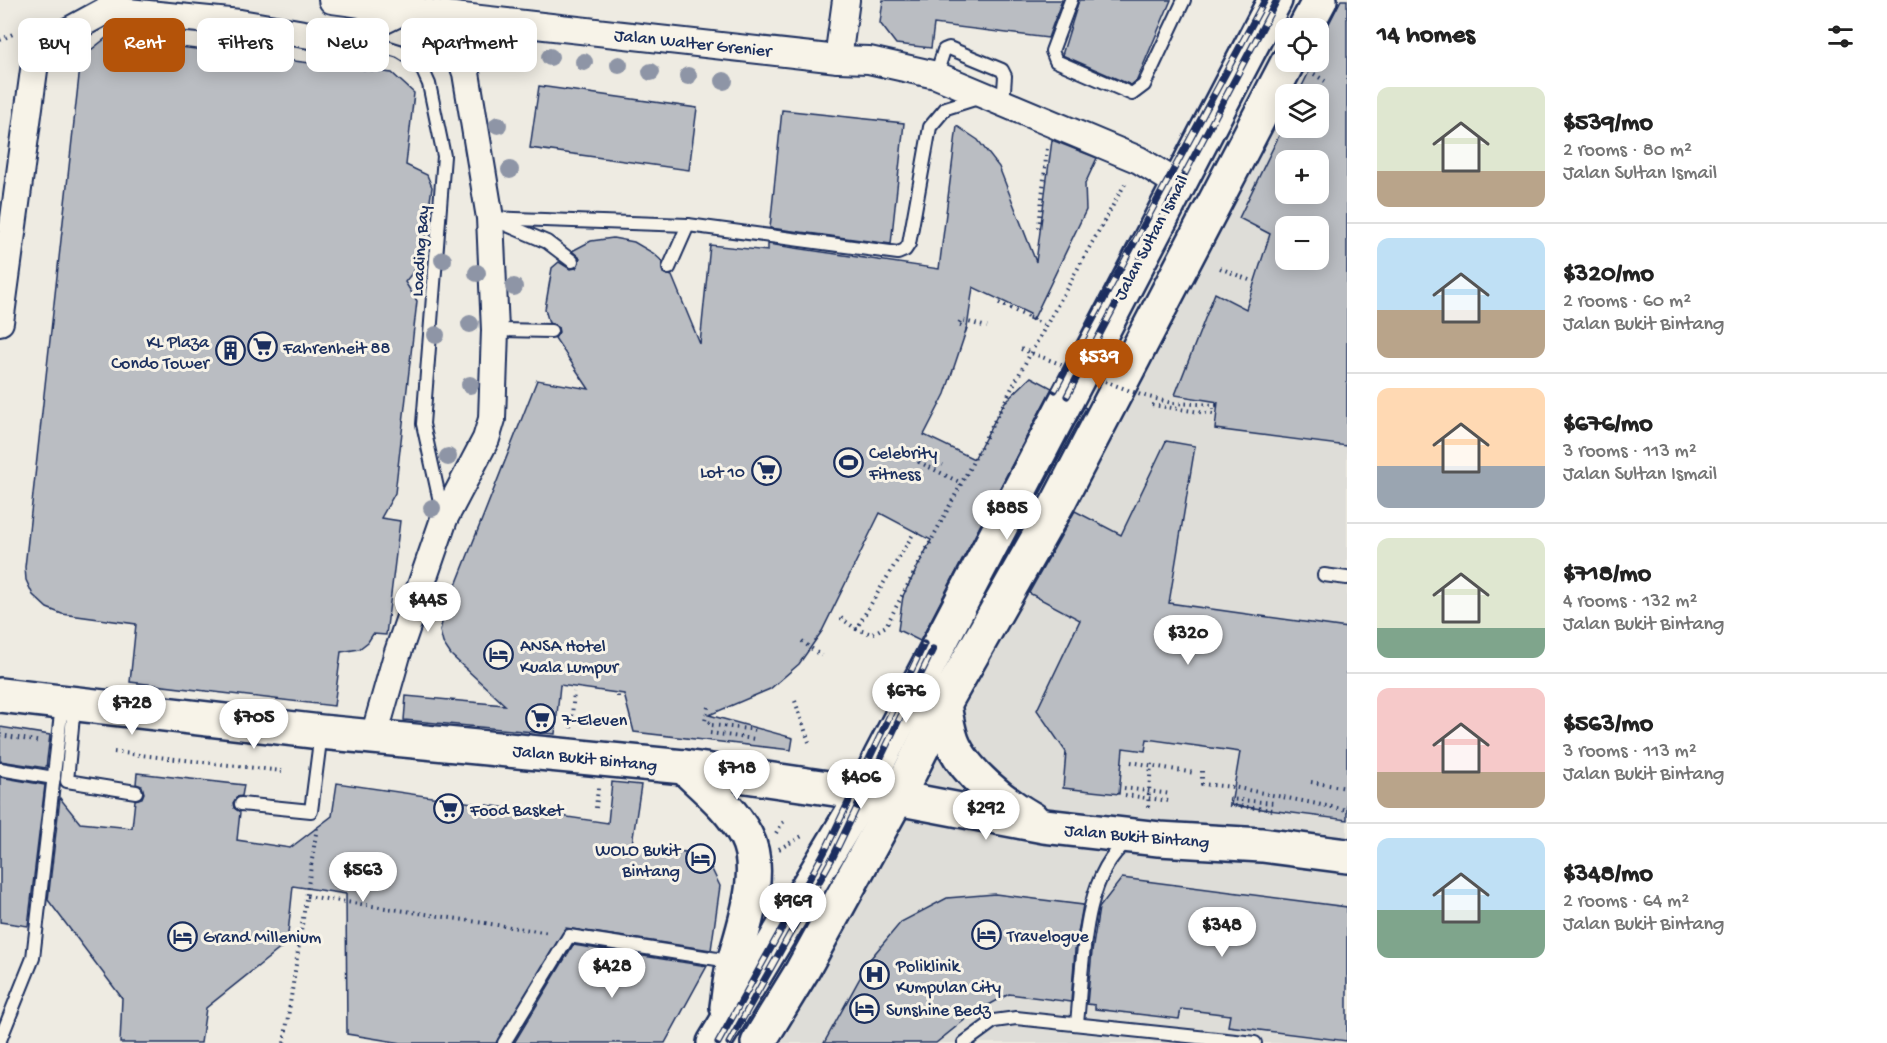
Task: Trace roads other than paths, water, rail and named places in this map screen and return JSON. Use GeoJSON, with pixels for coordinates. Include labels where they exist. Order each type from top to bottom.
{"type":"FeatureCollection","features":[{"type":"Feature","properties":{"kind":"main road","name":"Jalan Sultan Ismail"},"geometry":{"type":"LineString","coordinates":[[719,1035],[864,793],[879,758],[1275,0]]}},
{"type":"Feature","properties":{"kind":"main road"},"geometry":{"type":"LineString","coordinates":[[1310,18],[1320,0]]}},
{"type":"Feature","properties":{"kind":"main road"},"geometry":{"type":"LineString","coordinates":[[758,1043],[802,971],[897,798],[944,704],[1299,72]]}},
{"type":"Feature","properties":{"kind":"main road","name":"Jalan Bukit Bintang"},"geometry":{"type":"LineString","coordinates":[[0,695],[321,732],[684,767],[897,798],[1044,826],[1140,837],[1262,845],[1347,856]]}},
{"type":"Feature","properties":{"kind":"main road"},"geometry":{"type":"LineString","coordinates":[[944,704],[953,743],[966,763],[1015,810],[1044,826]]}},
{"type":"Feature","properties":{"kind":"main road"},"geometry":{"type":"LineString","coordinates":[[684,767],[725,806],[746,836],[754,858],[748,909],[719,1035]]}},
{"type":"Feature","properties":{"kind":"street","name":"Jalan Walter Grenier"},"geometry":{"type":"LineString","coordinates":[[333,0],[445,15],[838,59],[869,60],[936,75],[993,101],[1138,160],[1178,184]]}},
{"type":"Feature","properties":{"kind":"street"},"geometry":{"type":"LineString","coordinates":[[838,59],[846,0]]}},
{"type":"Feature","properties":{"kind":"street"},"geometry":{"type":"LineString","coordinates":[[0,322],[37,48],[107,5],[306,34]]}},
{"type":"Feature","properties":{"kind":"street"},"geometry":{"type":"LineString","coordinates":[[387,18],[405,10]]}},
{"type":"Feature","properties":{"kind":"street"},"geometry":{"type":"LineString","coordinates":[[374,736],[397,655],[444,519],[486,439],[492,419],[495,330],[490,218],[466,73],[445,15]]}},
{"type":"Feature","properties":{"kind":"lane"},"geometry":{"type":"LineString","coordinates":[[1071,0],[1052,51],[1053,57],[1132,94],[1144,85],[1184,0]]}},
{"type":"Feature","properties":{"kind":"lane","name":"Loading Bay"},"geometry":{"type":"LineString","coordinates":[[389,48],[420,64],[429,84],[444,156],[423,424],[444,519]]}},
{"type":"Feature","properties":{"kind":"lane"},"geometry":{"type":"LineString","coordinates":[[490,218],[688,225],[898,253],[905,250],[909,244],[930,127],[946,108],[993,101]]}},
{"type":"Feature","properties":{"kind":"lane"},"geometry":{"type":"LineString","coordinates":[[490,218],[547,242],[572,261]]}},
{"type":"Feature","properties":{"kind":"lane"},"geometry":{"type":"LineString","coordinates":[[669,268],[688,225]]}},
{"type":"Feature","properties":{"kind":"lane"},"geometry":{"type":"LineString","coordinates":[[495,330],[551,331]]}},
{"type":"Feature","properties":{"kind":"lane"},"geometry":{"type":"LineString","coordinates":[[1324,575],[1347,578]]}},
{"type":"Feature","properties":{"kind":"lane"},"geometry":{"type":"LineString","coordinates":[[0,1040],[33,958],[54,778],[68,703]]}},
{"type":"Feature","properties":{"kind":"lane"},"geometry":{"type":"LineString","coordinates":[[68,703],[67,781],[136,792]]}},
{"type":"Feature","properties":{"kind":"lane"},"geometry":{"type":"LineString","coordinates":[[241,804],[311,811],[321,732]]}},
{"type":"Feature","properties":{"kind":"lane"},"geometry":{"type":"LineString","coordinates":[[0,769],[54,778]]}},
{"type":"Feature","properties":{"kind":"lane"},"geometry":{"type":"LineString","coordinates":[[1077,1023],[1094,896],[1108,862],[1122,845],[1140,837]]}},
{"type":"Feature","properties":{"kind":"lane"},"geometry":{"type":"LineString","coordinates":[[504,1043],[569,936],[717,959],[733,967]]}},
{"type":"Feature","properties":{"kind":"lane"},"geometry":{"type":"LineString","coordinates":[[964,1043],[984,1027],[1005,1019],[1077,1023],[1255,1043]]}},
{"type":"Feature","properties":{"kind":"railway"},"geometry":{"type":"LineString","coordinates":[[1055,390],[1265,0]]}},
{"type":"Feature","properties":{"kind":"railway"},"geometry":{"type":"LineString","coordinates":[[1067,396],[1277,0]]}},
{"type":"Feature","properties":{"kind":"railway"},"geometry":{"type":"LineString","coordinates":[[718,1043],[826,849],[924,644]]}},
{"type":"Feature","properties":{"kind":"railway"},"geometry":{"type":"LineString","coordinates":[[729,1043],[834,855],[933,649]]}},
{"type":"Feature","properties":{"kind":"place","name":"Fahrenheit 88"},"geometry":{"type":"Point","coordinates":[262,347]}},
{"type":"Feature","properties":{"kind":"place","name":"KL Plaza Condo Tower"},"geometry":{"type":"Point","coordinates":[230,351]}},
{"type":"Feature","properties":{"kind":"place","name":"Celebrity Fitness"},"geometry":{"type":"Point","coordinates":[848,462]}},
{"type":"Feature","properties":{"kind":"place","name":"Lot 10"},"geometry":{"type":"Point","coordinates":[766,471]}},
{"type":"Feature","properties":{"kind":"place","name":"ANSA Hotel Kuala Lumpur"},"geometry":{"type":"Point","coordinates":[499,655]}},
{"type":"Feature","properties":{"kind":"place","name":"7-Eleven"},"geometry":{"type":"Point","coordinates":[541,719]}},
{"type":"Feature","properties":{"kind":"place","name":"Food Basket"},"geometry":{"type":"Point","coordinates":[449,809]}},
{"type":"Feature","properties":{"kind":"place","name":"WOLO Bukit Bintang"},"geometry":{"type":"Point","coordinates":[701,859]}},
{"type":"Feature","properties":{"kind":"place","name":"Travelogue"},"geometry":{"type":"Point","coordinates":[986,935]}},
{"type":"Feature","properties":{"kind":"place","name":"Grand Millenium"},"geometry":{"type":"Point","coordinates":[182,936]}},
{"type":"Feature","properties":{"kind":"place","name":"Poliklinik Kumpulan City"},"geometry":{"type":"Point","coordinates":[875,975]}},
{"type":"Feature","properties":{"kind":"place","name":"Sunshine Bedz"},"geometry":{"type":"Point","coordinates":[865,1009]}}]}
